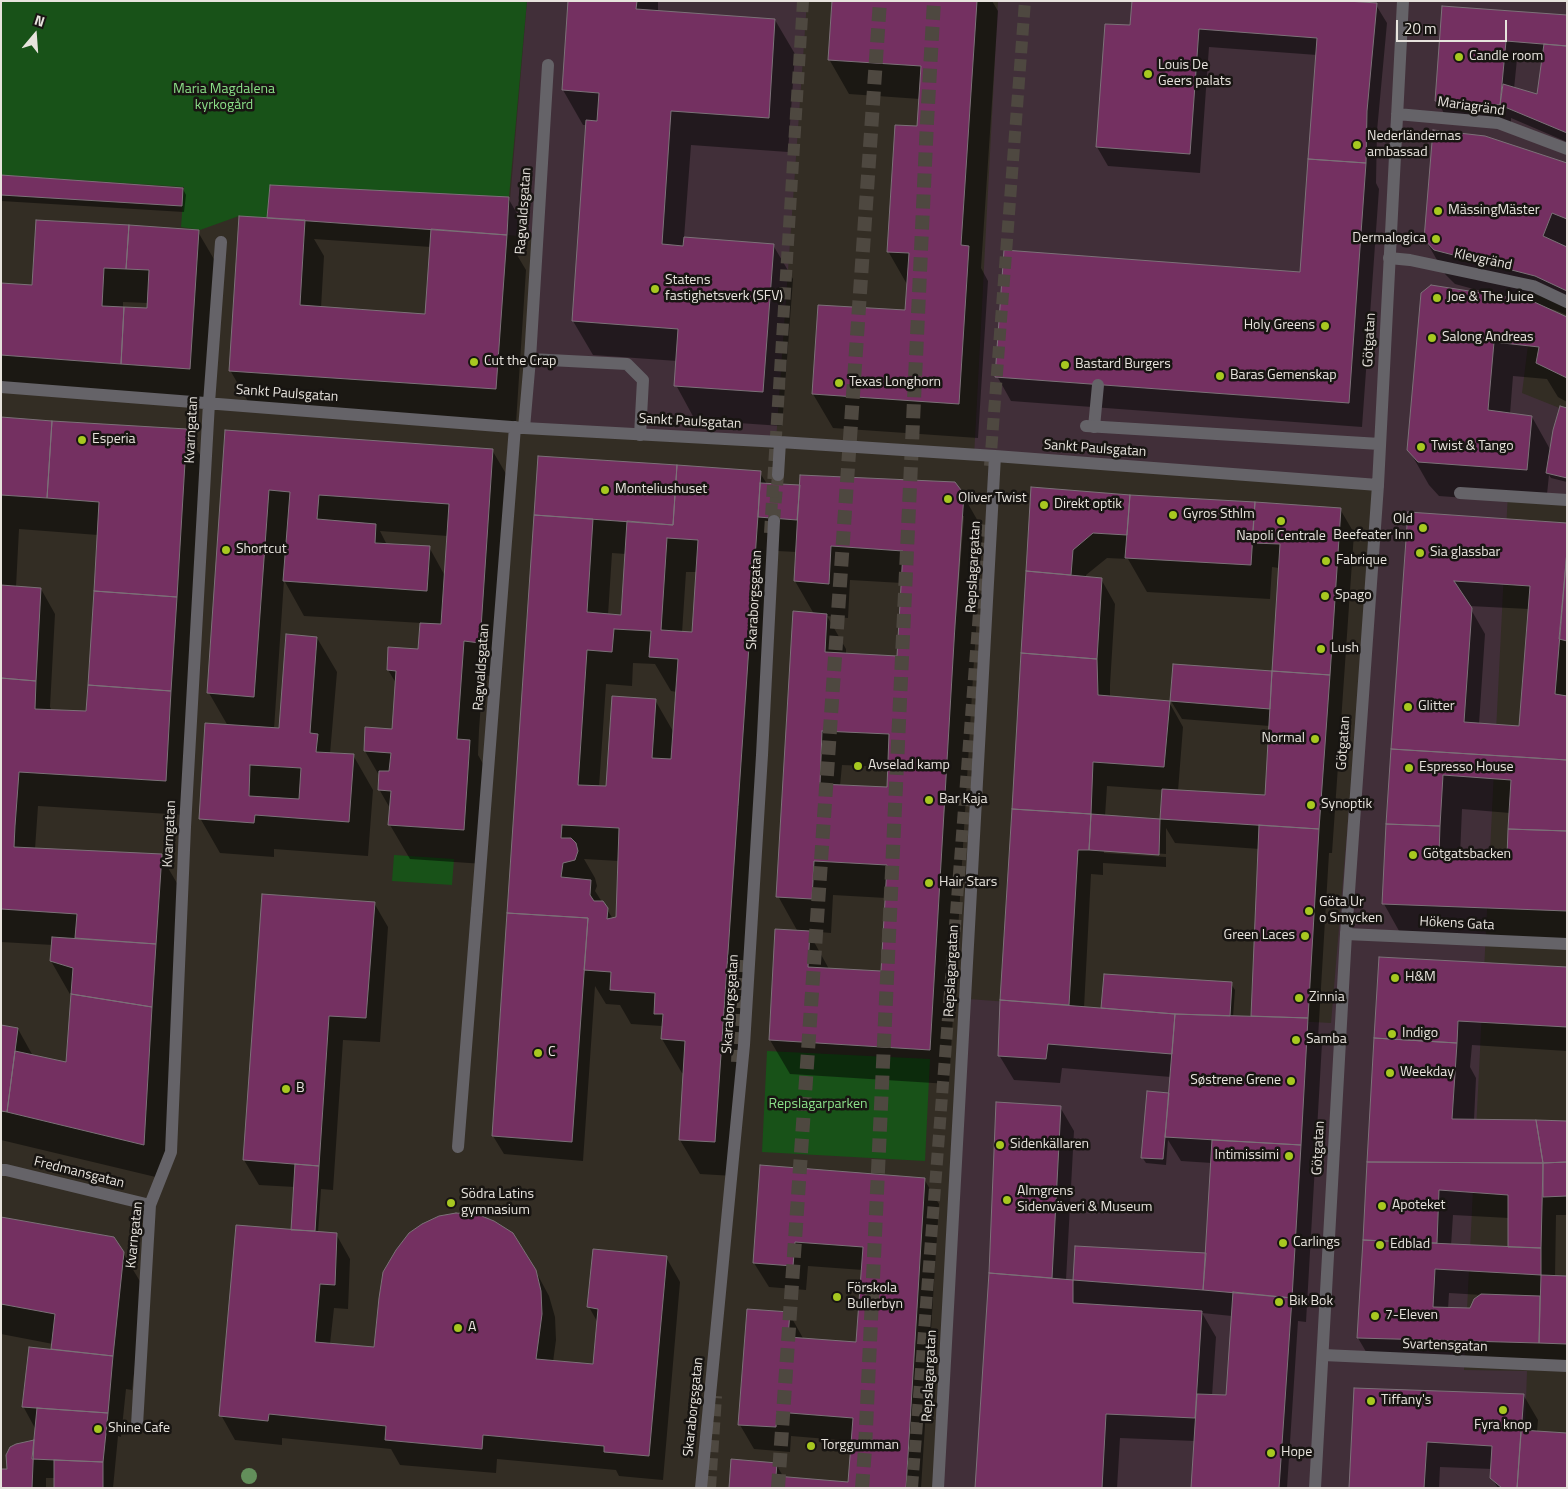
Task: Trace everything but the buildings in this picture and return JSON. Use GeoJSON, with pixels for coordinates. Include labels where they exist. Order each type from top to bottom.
{"type":"FeatureCollection","features":[{"type":"Feature","properties":{"kind":"street","name":"Götgatan"},"geometry":{"type":"LineString","coordinates":[[1315,1488],[1346,934],[1378,485],[1403,1]]}},
{"type":"Feature","properties":{"kind":"street","name":"Ragvaldsgatan"},"geometry":{"type":"LineString","coordinates":[[458,1146],[520,427],[530,359],[548,65]]}},
{"type":"Feature","properties":{"kind":"street","name":"Mariagränd"},"geometry":{"type":"LineString","coordinates":[[1397,114],[1498,123],[1567,148]]}},
{"type":"Feature","properties":{"kind":"street","name":"Kvarngatan"},"geometry":{"type":"LineString","coordinates":[[137,1425],[150,1205],[171,1152],[184,828],[209,403],[221,242]]}},
{"type":"Feature","properties":{"kind":"street","name":"Klevgränd"},"geometry":{"type":"LineString","coordinates":[[1389,258],[1410,260],[1533,286],[1567,302]]}},
{"type":"Feature","properties":{"kind":"street"},"geometry":{"type":"LineString","coordinates":[[530,359],[627,364],[643,380],[640,435]]}},
{"type":"Feature","properties":{"kind":"street","name":"Sankt Paulsgatan"},"geometry":{"type":"LineString","coordinates":[[1098,384],[1090,426],[1380,444]]}},
{"type":"Feature","properties":{"kind":"street","name":"Sankt Paulsgatan"},"geometry":{"type":"LineString","coordinates":[[1,387],[520,427],[995,456],[1378,485]]}},
{"type":"Feature","properties":{"kind":"street"},"geometry":{"type":"LineString","coordinates":[[778,475],[780,442]]}},
{"type":"Feature","properties":{"kind":"street","name":"Repslagargatan"},"geometry":{"type":"LineString","coordinates":[[938,1488],[995,456]]}},
{"type":"Feature","properties":{"kind":"street"},"geometry":{"type":"LineString","coordinates":[[1460,493],[1567,500]]}},
{"type":"Feature","properties":{"kind":"street","name":"Skaraborgsgatan"},"geometry":{"type":"LineString","coordinates":[[701,1488],[744,1045],[774,521]]}},
{"type":"Feature","properties":{"kind":"street","name":"Hökens Gata"},"geometry":{"type":"LineString","coordinates":[[1346,934],[1567,944]]}},
{"type":"Feature","properties":{"kind":"street","name":"Fredmansgatan"},"geometry":{"type":"LineString","coordinates":[[1,1170],[150,1205]]}},
{"type":"Feature","properties":{"kind":"street","name":"Svartensgatan"},"geometry":{"type":"LineString","coordinates":[[1322,1355],[1567,1366]]}},
{"type":"Feature","properties":{"kind":"shaded area"},"geometry":{"type":"Polygon","coordinates":[[[527,1],[807,1],[776,441],[524,432],[537,238],[507,235],[527,1]]]}},
{"type":"Feature","properties":{"kind":"shaded area"},"geometry":{"type":"Polygon","coordinates":[[[998,1],[1567,1],[1567,305],[1535,290],[1522,393],[1567,411],[1567,497],[1508,492],[1464,1370],[1527,1371],[1523,1488],[942,1488],[968,999],[1331,1023],[1376,486],[974,457],[998,1]]]}},
{"type":"Feature","properties":{"kind":"green space","name":"Maria Magdalena kyrkogård"},"geometry":{"type":"Polygon","coordinates":[[[1,1],[527,1],[509,197],[270,185],[267,218],[239,216],[200,230],[181,227],[184,187],[1,175],[1,1]]]}},
{"type":"Feature","properties":{"kind":"green space"},"geometry":{"type":"Polygon","coordinates":[[[394,855],[454,859],[452,885],[392,881],[394,855]]]}},
{"type":"Feature","properties":{"kind":"green space","name":"Repslagarparken"},"geometry":{"type":"Polygon","coordinates":[[[767,1051],[930,1059],[925,1161],[762,1152],[767,1051]]]}},
{"type":"Feature","properties":{"kind":"tunnel"},"geometry":{"type":"LineString","coordinates":[[770,533],[803,1]]}},
{"type":"Feature","properties":{"kind":"tunnel"},"geometry":{"type":"LineString","coordinates":[[778,1488],[880,1]]}},
{"type":"Feature","properties":{"kind":"tunnel"},"geometry":{"type":"LineString","coordinates":[[862,1488],[934,1]]}},
{"type":"Feature","properties":{"kind":"tunnel"},"geometry":{"type":"LineString","coordinates":[[990,466],[1025,1]]}},
{"type":"Feature","properties":{"kind":"tunnel"},"geometry":{"type":"LineString","coordinates":[[774,521],[778,475]]}},
{"type":"Feature","properties":{"kind":"tunnel"},"geometry":{"type":"LineString","coordinates":[[912,1488],[986,521]]}},
{"type":"Feature","properties":{"kind":"tunnel"},"geometry":{"type":"LineString","coordinates":[[737,1062],[743,959]]}},
{"type":"Feature","properties":{"kind":"tunnel"},"geometry":{"type":"LineString","coordinates":[[710,1488],[716,1396]]}},
{"type":"Feature","properties":{"kind":"place","name":"Candle room"},"geometry":{"type":"Point","coordinates":[1459,57]}},
{"type":"Feature","properties":{"kind":"place","name":"Louis De Geers palats"},"geometry":{"type":"Point","coordinates":[1148,74]}},
{"type":"Feature","properties":{"kind":"place","name":"Nederländernas ambassad"},"geometry":{"type":"Point","coordinates":[1357,145]}},
{"type":"Feature","properties":{"kind":"place","name":"MässingMäster"},"geometry":{"type":"Point","coordinates":[1438,211]}},
{"type":"Feature","properties":{"kind":"place","name":"Dermalogica"},"geometry":{"type":"Point","coordinates":[1436,239]}},
{"type":"Feature","properties":{"kind":"place","name":"Statens fastighetsverk (SFV)"},"geometry":{"type":"Point","coordinates":[655,289]}},
{"type":"Feature","properties":{"kind":"place","name":"Joe & The Juice"},"geometry":{"type":"Point","coordinates":[1437,298]}},
{"type":"Feature","properties":{"kind":"place","name":"Holy Greens"},"geometry":{"type":"Point","coordinates":[1325,326]}},
{"type":"Feature","properties":{"kind":"place","name":"Salong Andreas"},"geometry":{"type":"Point","coordinates":[1432,338]}},
{"type":"Feature","properties":{"kind":"place","name":"Cut the Crap"},"geometry":{"type":"Point","coordinates":[474,362]}},
{"type":"Feature","properties":{"kind":"place","name":"Bastard Burgers"},"geometry":{"type":"Point","coordinates":[1065,365]}},
{"type":"Feature","properties":{"kind":"place","name":"Baras Gemenskap"},"geometry":{"type":"Point","coordinates":[1220,376]}},
{"type":"Feature","properties":{"kind":"place","name":"Texas Longhorn"},"geometry":{"type":"Point","coordinates":[839,383]}},
{"type":"Feature","properties":{"kind":"place","name":"Esperia"},"geometry":{"type":"Point","coordinates":[82,440]}},
{"type":"Feature","properties":{"kind":"place","name":"Twist & Tango"},"geometry":{"type":"Point","coordinates":[1421,447]}},
{"type":"Feature","properties":{"kind":"place","name":"Monteliushuset"},"geometry":{"type":"Point","coordinates":[605,490]}},
{"type":"Feature","properties":{"kind":"place","name":"Oliver Twist"},"geometry":{"type":"Point","coordinates":[948,499]}},
{"type":"Feature","properties":{"kind":"place","name":"Direkt optik"},"geometry":{"type":"Point","coordinates":[1044,505]}},
{"type":"Feature","properties":{"kind":"place","name":"Gyros Sthlm"},"geometry":{"type":"Point","coordinates":[1173,515]}},
{"type":"Feature","properties":{"kind":"place","name":"Napoli Centrale"},"geometry":{"type":"Point","coordinates":[1281,521]}},
{"type":"Feature","properties":{"kind":"place","name":"Old Beefeater Inn"},"geometry":{"type":"Point","coordinates":[1423,528]}},
{"type":"Feature","properties":{"kind":"place","name":"Shortcut"},"geometry":{"type":"Point","coordinates":[226,550]}},
{"type":"Feature","properties":{"kind":"place","name":"Sia glassbar"},"geometry":{"type":"Point","coordinates":[1420,553]}},
{"type":"Feature","properties":{"kind":"place","name":"Fabrique"},"geometry":{"type":"Point","coordinates":[1326,561]}},
{"type":"Feature","properties":{"kind":"place","name":"Spago"},"geometry":{"type":"Point","coordinates":[1325,596]}},
{"type":"Feature","properties":{"kind":"place","name":"Lush"},"geometry":{"type":"Point","coordinates":[1321,649]}},
{"type":"Feature","properties":{"kind":"place","name":"Glitter"},"geometry":{"type":"Point","coordinates":[1408,707]}},
{"type":"Feature","properties":{"kind":"place","name":"Normal"},"geometry":{"type":"Point","coordinates":[1315,739]}},
{"type":"Feature","properties":{"kind":"place","name":"Avselad kamp"},"geometry":{"type":"Point","coordinates":[858,766]}},
{"type":"Feature","properties":{"kind":"place","name":"Espresso House"},"geometry":{"type":"Point","coordinates":[1409,768]}},
{"type":"Feature","properties":{"kind":"place","name":"Bar Kaja"},"geometry":{"type":"Point","coordinates":[929,800]}},
{"type":"Feature","properties":{"kind":"place","name":"Synoptik"},"geometry":{"type":"Point","coordinates":[1311,805]}},
{"type":"Feature","properties":{"kind":"place","name":"Götgatsbacken"},"geometry":{"type":"Point","coordinates":[1413,855]}},
{"type":"Feature","properties":{"kind":"place","name":"Hair Stars"},"geometry":{"type":"Point","coordinates":[929,883]}},
{"type":"Feature","properties":{"kind":"place","name":"Göta Ur o Smycken"},"geometry":{"type":"Point","coordinates":[1309,911]}},
{"type":"Feature","properties":{"kind":"place","name":"Green Laces"},"geometry":{"type":"Point","coordinates":[1305,936]}},
{"type":"Feature","properties":{"kind":"place","name":"H&M"},"geometry":{"type":"Point","coordinates":[1395,978]}},
{"type":"Feature","properties":{"kind":"place","name":"Zinnia"},"geometry":{"type":"Point","coordinates":[1299,998]}},
{"type":"Feature","properties":{"kind":"place","name":"Indigo"},"geometry":{"type":"Point","coordinates":[1392,1034]}},
{"type":"Feature","properties":{"kind":"place","name":"Samba"},"geometry":{"type":"Point","coordinates":[1296,1040]}},
{"type":"Feature","properties":{"kind":"place","name":"C"},"geometry":{"type":"Point","coordinates":[538,1053]}},
{"type":"Feature","properties":{"kind":"place","name":"Weekday"},"geometry":{"type":"Point","coordinates":[1390,1073]}},
{"type":"Feature","properties":{"kind":"place","name":"Søstrene Grene"},"geometry":{"type":"Point","coordinates":[1291,1081]}},
{"type":"Feature","properties":{"kind":"place","name":"B"},"geometry":{"type":"Point","coordinates":[286,1089]}},
{"type":"Feature","properties":{"kind":"place","name":"Sidenkällaren"},"geometry":{"type":"Point","coordinates":[1000,1145]}},
{"type":"Feature","properties":{"kind":"place","name":"Intimissimi"},"geometry":{"type":"Point","coordinates":[1289,1156]}},
{"type":"Feature","properties":{"kind":"place","name":"Almgrens Sidenväveri & Museum"},"geometry":{"type":"Point","coordinates":[1007,1200]}},
{"type":"Feature","properties":{"kind":"place","name":"Södra Latins gymnasium"},"geometry":{"type":"Point","coordinates":[451,1203]}},
{"type":"Feature","properties":{"kind":"place","name":"Apoteket"},"geometry":{"type":"Point","coordinates":[1382,1206]}},
{"type":"Feature","properties":{"kind":"place","name":"Carlings"},"geometry":{"type":"Point","coordinates":[1283,1243]}},
{"type":"Feature","properties":{"kind":"place","name":"Edblad"},"geometry":{"type":"Point","coordinates":[1380,1245]}},
{"type":"Feature","properties":{"kind":"place","name":"Förskola Bullerbyn"},"geometry":{"type":"Point","coordinates":[837,1297]}},
{"type":"Feature","properties":{"kind":"place","name":"Bik Bok"},"geometry":{"type":"Point","coordinates":[1279,1302]}},
{"type":"Feature","properties":{"kind":"place","name":"7-Eleven"},"geometry":{"type":"Point","coordinates":[1375,1316]}},
{"type":"Feature","properties":{"kind":"place","name":"A"},"geometry":{"type":"Point","coordinates":[458,1328]}},
{"type":"Feature","properties":{"kind":"place","name":"Tiffany's"},"geometry":{"type":"Point","coordinates":[1371,1401]}},
{"type":"Feature","properties":{"kind":"place","name":"Fyra knop"},"geometry":{"type":"Point","coordinates":[1503,1410]}},
{"type":"Feature","properties":{"kind":"place","name":"Shine Cafe"},"geometry":{"type":"Point","coordinates":[98,1429]}},
{"type":"Feature","properties":{"kind":"place","name":"Torggumman"},"geometry":{"type":"Point","coordinates":[811,1446]}},
{"type":"Feature","properties":{"kind":"place","name":"Hope"},"geometry":{"type":"Point","coordinates":[1271,1453]}}]}
